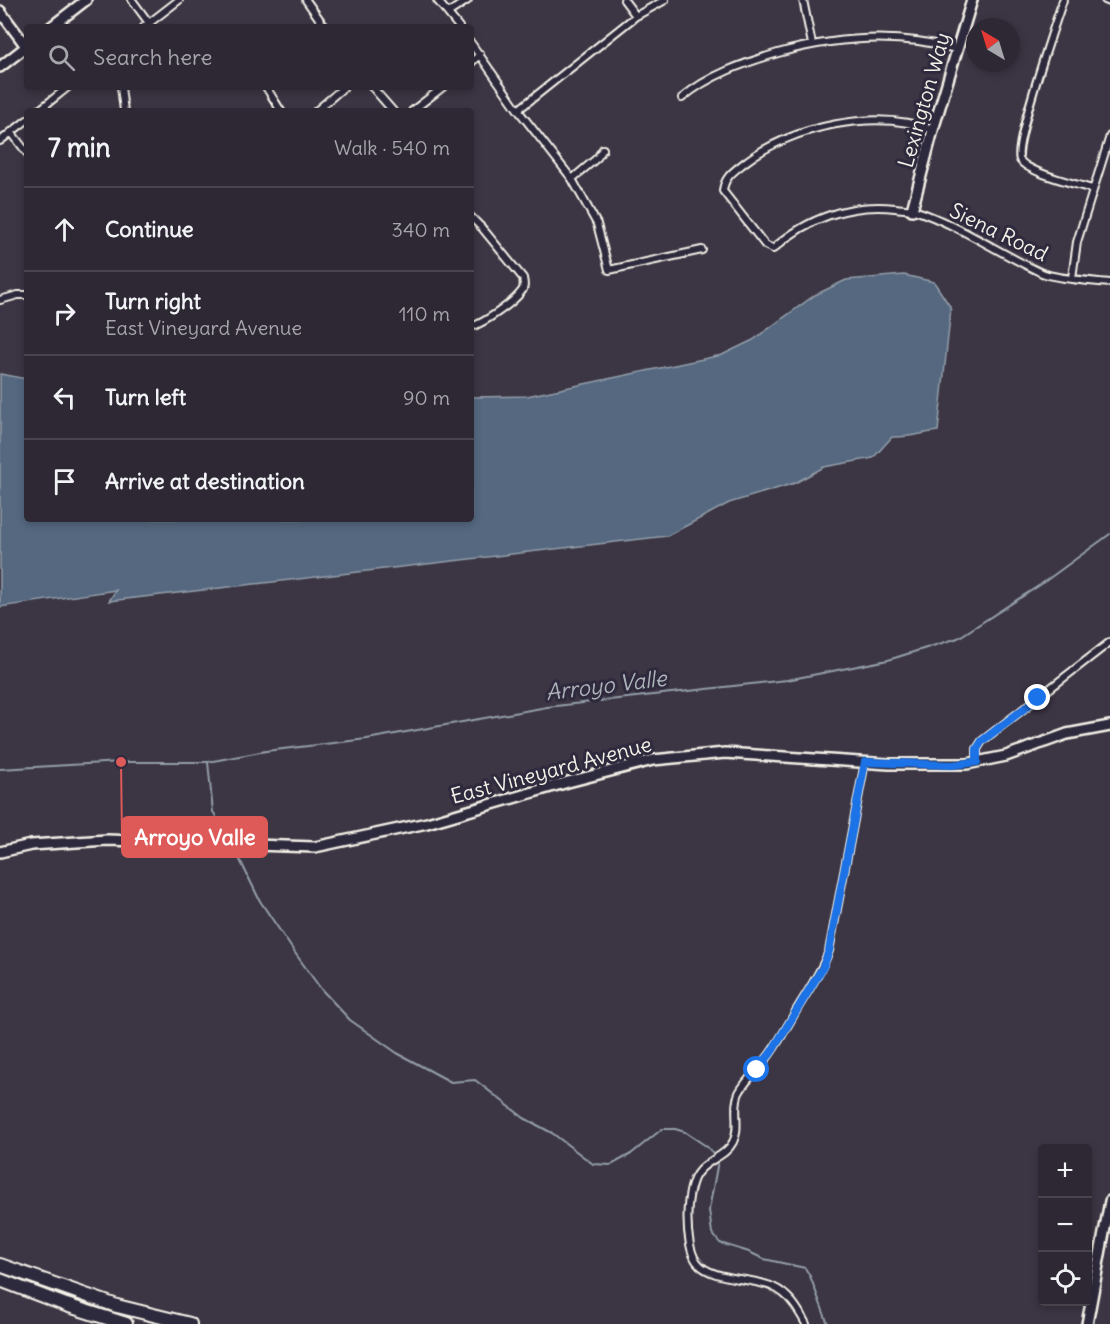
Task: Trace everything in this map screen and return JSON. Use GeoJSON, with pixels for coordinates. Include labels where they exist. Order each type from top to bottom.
{"type":"FeatureCollection","features":[{"type":"Feature","properties":{"kind":"highway"},"geometry":{"type":"LineString","coordinates":[[0,1265],[117,1306],[190,1324]]}},
{"type":"Feature","properties":{"kind":"highway"},"geometry":{"type":"LineString","coordinates":[[0,1280],[66,1305],[126,1324]]}},
{"type":"Feature","properties":{"kind":"street"},"geometry":{"type":"LineString","coordinates":[[55,24],[86,0]]}},
{"type":"Feature","properties":{"kind":"street"},"geometry":{"type":"LineString","coordinates":[[132,0],[145,24]]}},
{"type":"Feature","properties":{"kind":"street"},"geometry":{"type":"LineString","coordinates":[[147,24],[179,0]]}},
{"type":"Feature","properties":{"kind":"street"},"geometry":{"type":"LineString","coordinates":[[306,0],[323,24]]}},
{"type":"Feature","properties":{"kind":"street"},"geometry":{"type":"LineString","coordinates":[[437,0],[457,24]]}},
{"type":"Feature","properties":{"kind":"street"},"geometry":{"type":"LineString","coordinates":[[448,13],[468,0]]}},
{"type":"Feature","properties":{"kind":"street"},"geometry":{"type":"LineString","coordinates":[[624,0],[636,16]]}},
{"type":"Feature","properties":{"kind":"street"},"geometry":{"type":"LineString","coordinates":[[518,110],[636,16],[665,0]]}},
{"type":"Feature","properties":{"kind":"street"},"geometry":{"type":"LineString","coordinates":[[803,0],[812,44]]}},
{"type":"Feature","properties":{"kind":"street","name":"Lexington Way"},"geometry":{"type":"LineString","coordinates":[[912,210],[956,49],[972,0]]}},
{"type":"Feature","properties":{"kind":"street"},"geometry":{"type":"LineString","coordinates":[[1063,0],[1022,130],[1017,153],[1022,163],[1046,176],[1092,189]]}},
{"type":"Feature","properties":{"kind":"street"},"geometry":{"type":"LineString","coordinates":[[1105,0],[1110,2]]}},
{"type":"Feature","properties":{"kind":"street"},"geometry":{"type":"LineString","coordinates":[[0,11],[24,42]]}},
{"type":"Feature","properties":{"kind":"street"},"geometry":{"type":"LineString","coordinates":[[682,98],[693,89],[731,68],[812,44],[851,38],[888,38],[930,41],[956,49]]}},
{"type":"Feature","properties":{"kind":"street"},"geometry":{"type":"LineString","coordinates":[[474,47],[518,110],[572,179],[597,224],[609,270],[702,250]]}},
{"type":"Feature","properties":{"kind":"street"},"geometry":{"type":"LineString","coordinates":[[0,67],[24,48]]}},
{"type":"Feature","properties":{"kind":"street"},"geometry":{"type":"LineString","coordinates":[[474,60],[480,54]]}},
{"type":"Feature","properties":{"kind":"street"},"geometry":{"type":"LineString","coordinates":[[42,108],[65,90]]}},
{"type":"Feature","properties":{"kind":"street"},"geometry":{"type":"LineString","coordinates":[[121,90],[124,108]]}},
{"type":"Feature","properties":{"kind":"street"},"geometry":{"type":"LineString","coordinates":[[268,90],[279,108]]}},
{"type":"Feature","properties":{"kind":"street"},"geometry":{"type":"LineString","coordinates":[[320,108],[340,90]]}},
{"type":"Feature","properties":{"kind":"street"},"geometry":{"type":"LineString","coordinates":[[375,90],[390,108]]}},
{"type":"Feature","properties":{"kind":"street"},"geometry":{"type":"LineString","coordinates":[[416,108],[439,90]]}},
{"type":"Feature","properties":{"kind":"street","name":"Siena Road"},"geometry":{"type":"LineString","coordinates":[[933,130],[905,122],[878,120],[852,122],[820,129],[772,144],[754,155],[728,177],[723,191],[765,246],[773,249],[784,239],[823,217],[844,210],[878,206],[912,210],[962,231],[1044,274],[1110,283]]}},
{"type":"Feature","properties":{"kind":"street"},"geometry":{"type":"LineString","coordinates":[[0,141],[24,122]]}},
{"type":"Feature","properties":{"kind":"street"},"geometry":{"type":"LineString","coordinates":[[11,132],[24,149]]}},
{"type":"Feature","properties":{"kind":"street"},"geometry":{"type":"LineString","coordinates":[[1072,278],[1077,242],[1110,136]]}},
{"type":"Feature","properties":{"kind":"street"},"geometry":{"type":"LineString","coordinates":[[572,179],[597,158],[603,149]]}},
{"type":"Feature","properties":{"kind":"street"},"geometry":{"type":"LineString","coordinates":[[474,220],[523,278],[524,286],[521,293],[474,325]]}},
{"type":"Feature","properties":{"kind":"street"},"geometry":{"type":"LineString","coordinates":[[0,300],[24,295]]}},
{"type":"Feature","properties":{"kind":"street"},"geometry":{"type":"LineString","coordinates":[[977,762],[977,749],[982,741],[1110,642]]}},
{"type":"Feature","properties":{"kind":"street","name":"East Vineyard Avenue"},"geometry":{"type":"LineString","coordinates":[[0,852],[31,845],[107,840],[315,847],[427,823],[653,760],[725,753],[952,765],[1006,756],[1068,734],[1110,726]]}},
{"type":"Feature","properties":{"kind":"street"},"geometry":{"type":"LineString","coordinates":[[806,1324],[787,1296],[774,1287],[714,1274],[697,1263],[690,1245],[687,1201],[692,1180],[699,1170],[731,1146],[736,1137],[738,1095],[771,1053],[823,967],[829,951],[865,762]]}},
{"type":"Feature","properties":{"kind":"street"},"geometry":{"type":"LineString","coordinates":[[1087,1324],[1110,1201]]}},
{"type":"Feature","properties":{"kind":"water"},"geometry":{"type":"Polygon","coordinates":[[[904,275],[934,282],[951,308],[938,431],[892,437],[873,458],[824,467],[795,483],[729,503],[667,536],[109,601],[116,590],[0,607],[0,374],[24,378],[24,522],[474,522],[474,397],[527,396],[722,355],[753,340],[815,295],[846,280],[904,275]]]}},
{"type":"Feature","properties":{"kind":"waterway","name":"Arroyo Valle"},"geometry":{"type":"LineString","coordinates":[[0,769],[121,762],[208,762],[266,751],[367,739],[547,707],[787,680],[888,660],[958,638],[1040,585],[1110,534]]}},
{"type":"Feature","properties":{"kind":"waterway"},"geometry":{"type":"LineString","coordinates":[[208,762],[213,812],[216,816]]}},
{"type":"Feature","properties":{"kind":"waterway"},"geometry":{"type":"LineString","coordinates":[[240,860],[260,901],[321,989],[350,1020],[397,1053],[451,1082],[475,1080],[524,1118],[552,1133],[593,1164],[611,1165],[631,1154],[662,1129],[685,1132],[715,1155]]}},
{"type":"Feature","properties":{"kind":"waterway"},"geometry":{"type":"LineString","coordinates":[[718,1161],[709,1210],[712,1233],[720,1243],[764,1259],[805,1268],[828,1324]]}},
{"type":"Feature","properties":{"kind":"place","name":"Arroyo Valle"},"geometry":{"type":"Point","coordinates":[121,762]}},
{"type":"Feature","properties":{"kind":"route"},"geometry":{"type":"LineString","coordinates":[[757,1070],[771,1053],[823,967],[829,951],[850,831],[862,786],[865,762],[952,765],[977,762],[977,749],[982,741],[1038,698]]}}]}
